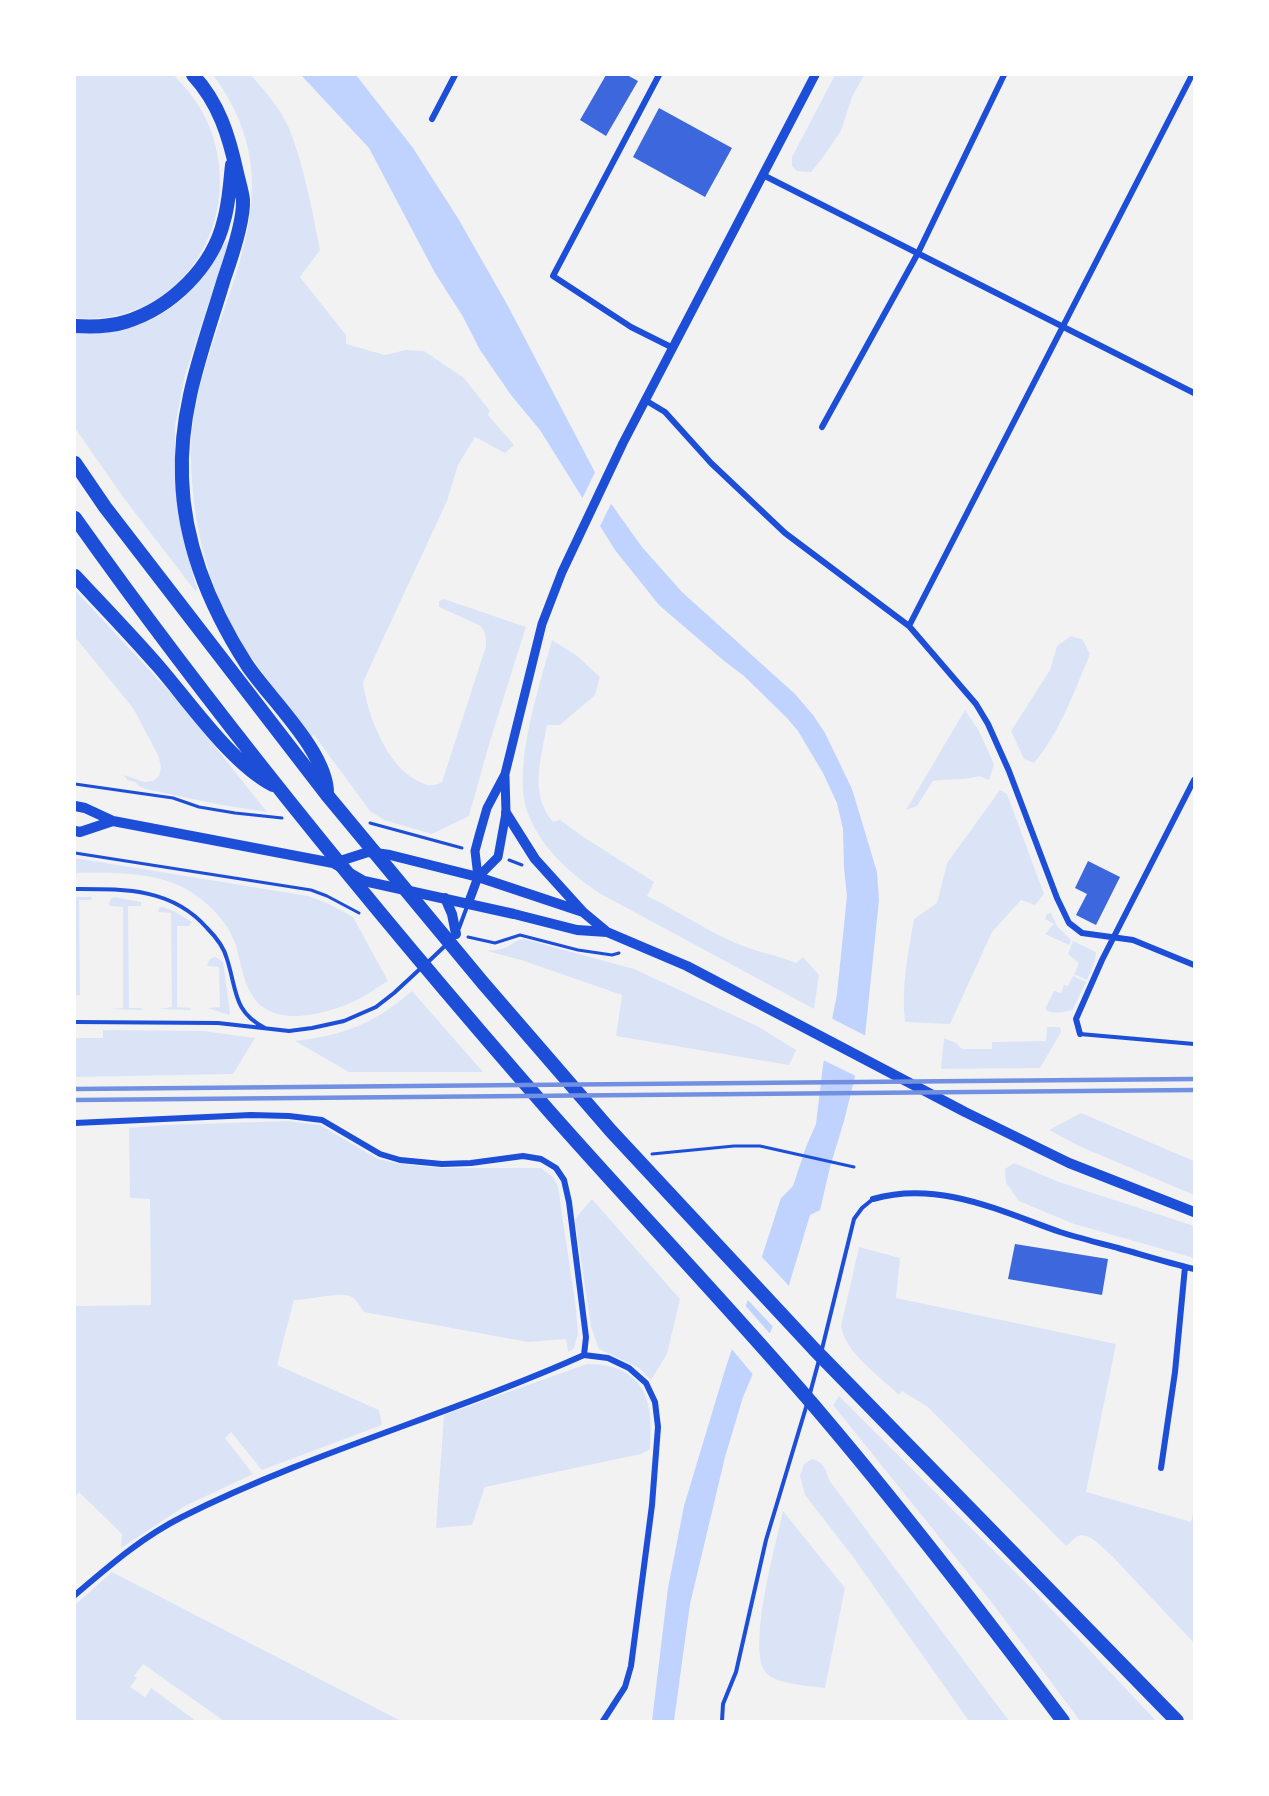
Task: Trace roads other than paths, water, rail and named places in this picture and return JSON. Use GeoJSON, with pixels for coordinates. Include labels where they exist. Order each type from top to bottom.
{"type":"FeatureCollection","features":[{"type":"Feature","properties":{"kind":"highway"},"geometry":{"type":"LineString","coordinates":[[193,75],[213,102],[224,124],[243,201],[236,240],[194,375],[184,422],[182,479],[186,518],[207,590],[224,626],[248,666],[315,754],[327,784],[327,795]]}},
{"type":"Feature","properties":{"kind":"highway"},"geometry":{"type":"LineString","coordinates":[[75,326],[104,326],[132,320],[160,306],[184,287],[204,263],[224,221],[234,158]]}},
{"type":"Feature","properties":{"kind":"highway"},"geometry":{"type":"LineString","coordinates":[[75,463],[105,507],[327,795],[483,983],[611,1131],[766,1299],[1177,1721]]}},
{"type":"Feature","properties":{"kind":"highway"},"geometry":{"type":"LineString","coordinates":[[75,518],[154,626],[280,789],[391,926],[492,1045],[738,1319],[855,1454],[986,1619],[1063,1721]]}},
{"type":"Feature","properties":{"kind":"highway"},"geometry":{"type":"LineString","coordinates":[[75,576],[154,661],[235,757],[253,773],[280,789]]}},
{"type":"Feature","properties":{"kind":"main road"},"geometry":{"type":"LineString","coordinates":[[75,806],[85,807],[113,821],[333,863],[364,881],[577,930],[608,932]]}},
{"type":"Feature","properties":{"kind":"main road"},"geometry":{"type":"LineString","coordinates":[[506,813],[535,859],[583,912],[608,932],[687,966],[946,1102],[1069,1163],[1194,1212]]}},
{"type":"Feature","properties":{"kind":"main road"},"geometry":{"type":"LineString","coordinates":[[75,831],[80,832],[113,821]]}},
{"type":"Feature","properties":{"kind":"main road"},"geometry":{"type":"LineString","coordinates":[[333,863],[368,852],[478,877],[583,912]]}},
{"type":"Feature","properties":{"kind":"main road"},"geometry":{"type":"LineString","coordinates":[[445,898],[452,914],[456,934]]}},
{"type":"Feature","properties":{"kind":"street"},"geometry":{"type":"LineString","coordinates":[[432,119],[455,75]]}},
{"type":"Feature","properties":{"kind":"street"},"geometry":{"type":"LineString","coordinates":[[659,75],[553,276],[631,327],[673,348]]}},
{"type":"Feature","properties":{"kind":"street"},"geometry":{"type":"LineString","coordinates":[[478,877],[475,851],[487,808],[505,774],[542,624],[572,548],[645,400],[815,75]]}},
{"type":"Feature","properties":{"kind":"street"},"geometry":{"type":"LineString","coordinates":[[822,427],[918,253],[1004,75]]}},
{"type":"Feature","properties":{"kind":"street"},"geometry":{"type":"LineString","coordinates":[[909,626],[1192,75]]}},
{"type":"Feature","properties":{"kind":"street"},"geometry":{"type":"LineString","coordinates":[[763,175],[1194,393]]}},
{"type":"Feature","properties":{"kind":"street"},"geometry":{"type":"LineString","coordinates":[[645,400],[665,412],[711,463],[785,532],[909,626],[976,704],[988,724],[1009,771],[1057,898],[1069,923],[1082,933],[1133,940],[1194,964]]}},
{"type":"Feature","properties":{"kind":"street"},"geometry":{"type":"LineString","coordinates":[[468,904],[478,877],[498,857],[506,813],[505,774]]}},
{"type":"Feature","properties":{"kind":"street"},"geometry":{"type":"LineString","coordinates":[[1080,1034],[1076,1019],[1113,938],[1194,780]]}},
{"type":"Feature","properties":{"kind":"street"},"geometry":{"type":"LineString","coordinates":[[75,1123],[251,1115],[289,1116],[322,1120],[380,1154],[400,1160],[442,1164],[471,1163],[523,1156],[541,1159],[556,1167],[564,1180],[569,1202],[586,1337],[584,1355]]}},
{"type":"Feature","properties":{"kind":"street"},"geometry":{"type":"LineString","coordinates":[[873,1200],[889,1195],[954,1196],[1063,1233],[1194,1269]]}},
{"type":"Feature","properties":{"kind":"street"},"geometry":{"type":"LineString","coordinates":[[1161,1468],[1175,1372],[1185,1267]]}},
{"type":"Feature","properties":{"kind":"street"},"geometry":{"type":"LineString","coordinates":[[75,1595],[121,1556],[180,1518],[266,1479],[584,1355],[608,1358],[629,1368],[646,1383],[655,1402],[658,1427],[652,1504],[631,1666],[625,1687],[603,1721]]}},
{"type":"Feature","properties":{"kind":"lane"},"geometry":{"type":"LineString","coordinates":[[75,889],[113,889],[143,893],[165,898],[192,912],[216,937],[225,952],[235,995],[241,1008],[255,1023],[268,1030]]}},
{"type":"Feature","properties":{"kind":"lane"},"geometry":{"type":"LineString","coordinates":[[75,1022],[208,1022],[289,1031],[312,1029],[344,1021],[369,1010],[394,993],[456,934],[468,904]]}},
{"type":"Feature","properties":{"kind":"lane"},"geometry":{"type":"LineString","coordinates":[[1080,1034],[1194,1044]]}},
{"type":"Feature","properties":{"kind":"lane"},"geometry":{"type":"LineString","coordinates":[[722,1721],[723,1704],[736,1672],[766,1540],[806,1409],[854,1220],[862,1208],[873,1200]]}},
{"type":"Feature","properties":{"kind":"water"},"geometry":{"type":"Polygon","coordinates":[[[301,75],[356,75],[413,148],[459,220],[508,306],[612,505],[642,547],[682,592],[795,694],[825,733],[852,789],[877,872],[879,900],[865,1036],[820,1210],[810,1215],[786,1295],[743,1397],[725,1457],[690,1604],[674,1721],[652,1721],[668,1588],[684,1506],[725,1370],[781,1198],[793,1186],[816,1124],[823,1065],[837,994],[847,896],[843,829],[837,803],[823,773],[798,731],[744,676],[659,605],[615,550],[540,430],[511,395],[480,350],[462,315],[435,273],[369,148],[301,75]]]}},
{"type":"Feature","properties":{"kind":"railway"},"geometry":{"type":"LineString","coordinates":[[75,1089],[1194,1079]]}},
{"type":"Feature","properties":{"kind":"railway"},"geometry":{"type":"LineString","coordinates":[[75,1100],[1194,1090]]}}]}
